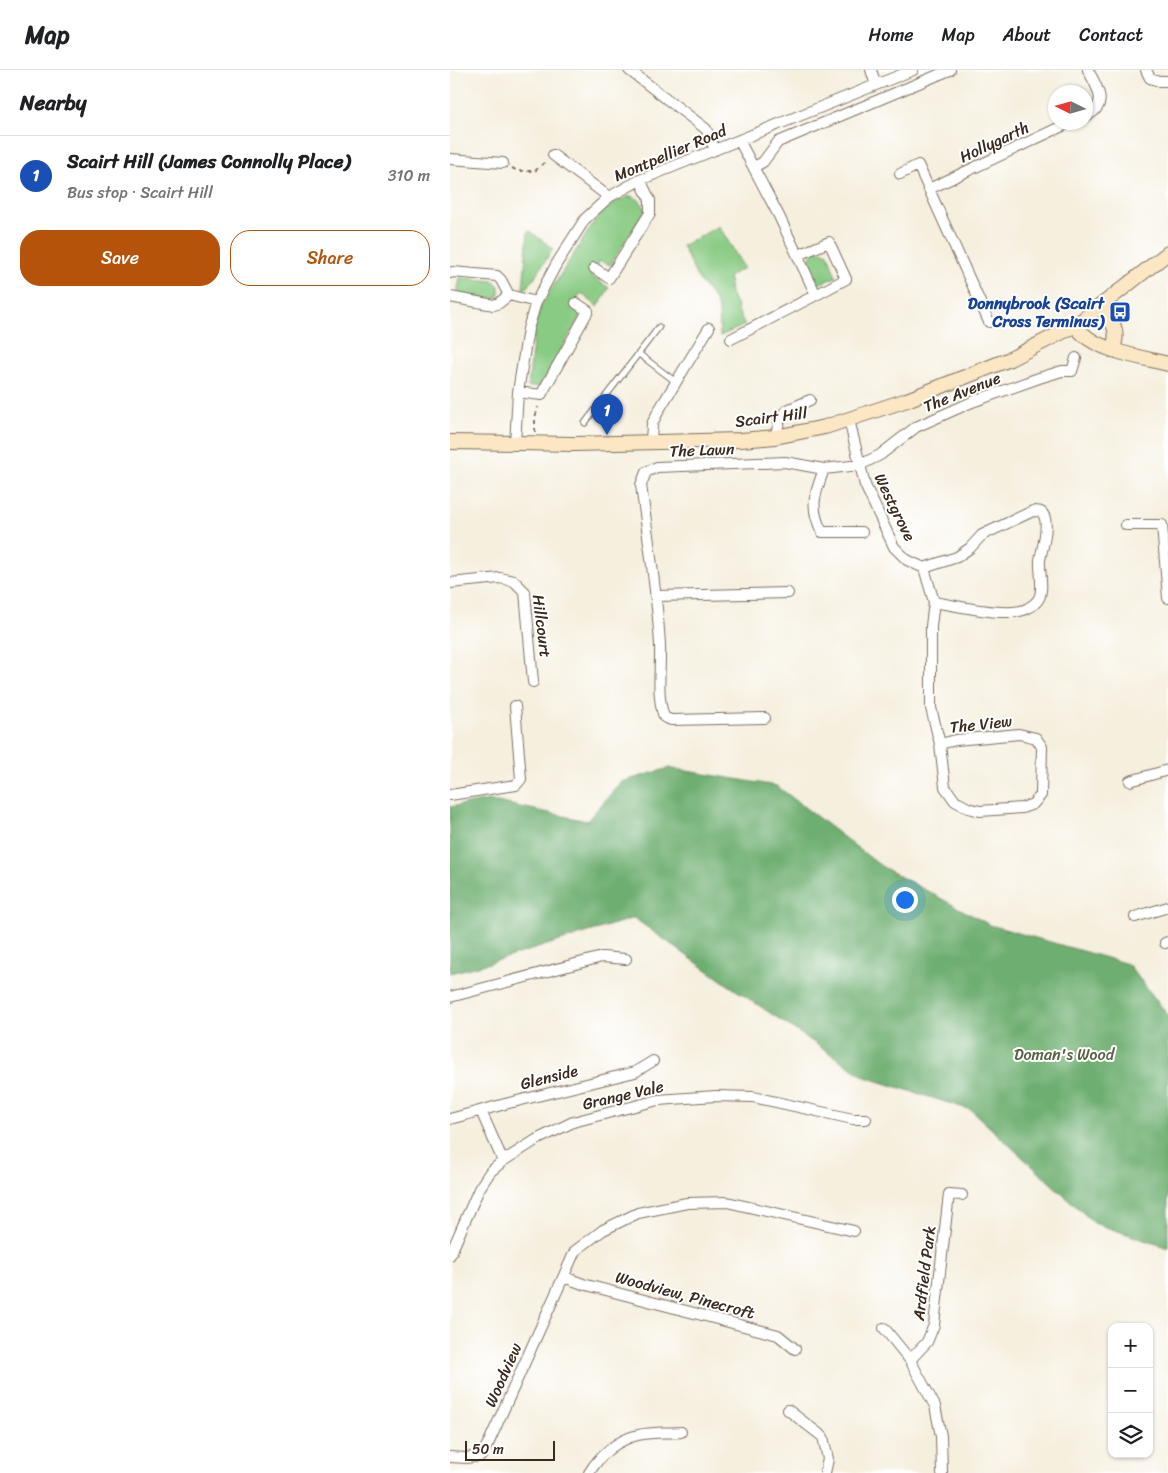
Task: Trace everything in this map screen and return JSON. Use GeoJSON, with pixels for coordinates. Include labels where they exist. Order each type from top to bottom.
{"type":"FeatureCollection","features":[{"type":"Feature","properties":{"kind":"street"},"geometry":{"type":"LineString","coordinates":[[629,70],[706,129],[715,150]]}},
{"type":"Feature","properties":{"kind":"street"},"geometry":{"type":"LineString","coordinates":[[871,70],[876,85]]}},
{"type":"Feature","properties":{"kind":"street","name":"Montpellier Road"},"geometry":{"type":"LineString","coordinates":[[515,444],[518,392],[528,329],[536,302],[557,263],[585,220],[609,197],[640,180],[913,70]]}},
{"type":"Feature","properties":{"kind":"street"},"geometry":{"type":"LineString","coordinates":[[754,167],[763,162],[778,142],[950,70]]}},
{"type":"Feature","properties":{"kind":"street"},"geometry":{"type":"LineString","coordinates":[[1088,70],[1099,91],[1100,103],[1093,112]]}},
{"type":"Feature","properties":{"kind":"street"},"geometry":{"type":"LineString","coordinates":[[1146,70],[1150,78],[1168,81]]}},
{"type":"Feature","properties":{"kind":"street","name":"Hollygarth"},"geometry":{"type":"LineString","coordinates":[[929,189],[1054,130]]}},
{"type":"Feature","properties":{"kind":"street"},"geometry":{"type":"LineString","coordinates":[[739,140],[798,255],[816,295]]}},
{"type":"Feature","properties":{"kind":"street"},"geometry":{"type":"LineString","coordinates":[[553,155],[609,197]]}},
{"type":"Feature","properties":{"kind":"street"},"geometry":{"type":"LineString","coordinates":[[450,159],[503,163]]}},
{"type":"Feature","properties":{"kind":"street"},"geometry":{"type":"LineString","coordinates":[[900,174],[918,165],[989,322]]}},
{"type":"Feature","properties":{"kind":"street"},"geometry":{"type":"LineString","coordinates":[[594,268],[609,278],[650,213],[650,200],[640,180]]}},
{"type":"Feature","properties":{"kind":"street"},"geometry":{"type":"LineString","coordinates":[[731,339],[846,279],[829,242],[798,255]]}},
{"type":"Feature","properties":{"kind":"street","name":"Scairt Hill"},"geometry":{"type":"LineString","coordinates":[[450,442],[535,444],[741,440],[775,437],[825,427],[907,400],[1010,359],[1076,325],[1168,253]]}},
{"type":"Feature","properties":{"kind":"street"},"geometry":{"type":"LineString","coordinates":[[450,273],[497,276],[509,295],[536,302]]}},
{"type":"Feature","properties":{"kind":"street"},"geometry":{"type":"LineString","coordinates":[[450,297],[494,305],[509,295]]}},
{"type":"Feature","properties":{"kind":"street"},"geometry":{"type":"LineString","coordinates":[[518,392],[541,395],[588,310],[576,303]]}},
{"type":"Feature","properties":{"kind":"street"},"geometry":{"type":"LineString","coordinates":[[1100,306],[1108,314],[1114,326],[1116,336],[1112,350]]}},
{"type":"Feature","properties":{"kind":"street"},"geometry":{"type":"LineString","coordinates":[[1076,325],[1083,335],[1095,343],[1112,350],[1168,364]]}},
{"type":"Feature","properties":{"kind":"street"},"geometry":{"type":"LineString","coordinates":[[651,442],[652,424],[709,328]]}},
{"type":"Feature","properties":{"kind":"street","name":"The Avenue"},"geometry":{"type":"LineString","coordinates":[[860,465],[892,447],[904,435],[916,427],[956,409],[1039,378],[1072,370],[1076,358]]}},
{"type":"Feature","properties":{"kind":"street"},"geometry":{"type":"LineString","coordinates":[[775,437],[781,416],[787,410],[810,400]]}},
{"type":"Feature","properties":{"kind":"street","name":"Westgrove"},"geometry":{"type":"LineString","coordinates":[[849,420],[865,485],[894,547],[907,560],[924,568]]}},
{"type":"Feature","properties":{"kind":"street","name":"The Lawn"},"geometry":{"type":"LineString","coordinates":[[765,718],[671,720],[664,716],[660,706],[660,644],[641,485],[646,472],[657,467],[785,462],[824,469],[860,465]]}},
{"type":"Feature","properties":{"kind":"street"},"geometry":{"type":"LineString","coordinates":[[824,469],[816,492],[814,506],[817,522],[822,532],[862,532]]}},
{"type":"Feature","properties":{"kind":"street"},"geometry":{"type":"LineString","coordinates":[[934,602],[996,612],[1019,612],[1027,609],[1040,598],[1040,562],[1046,522],[1044,514],[1033,511],[982,535],[970,548],[957,557],[924,568],[934,602],[931,626],[931,708],[940,744]]}},
{"type":"Feature","properties":{"kind":"street"},"geometry":{"type":"LineString","coordinates":[[1126,525],[1162,525],[1168,598]]}},
{"type":"Feature","properties":{"kind":"street","name":"Hillcourt"},"geometry":{"type":"LineString","coordinates":[[450,583],[500,578],[514,581],[525,592],[533,682]]}},
{"type":"Feature","properties":{"kind":"street"},"geometry":{"type":"LineString","coordinates":[[655,596],[788,593]]}},
{"type":"Feature","properties":{"kind":"street"},"geometry":{"type":"LineString","coordinates":[[450,794],[516,786],[521,779],[515,706]]}},
{"type":"Feature","properties":{"kind":"street","name":"The View"},"geometry":{"type":"LineString","coordinates":[[1019,734],[1036,738],[1042,747],[1041,795],[1033,804],[1022,808],[980,810],[968,808],[954,801],[945,788],[940,744],[956,740],[1019,734]]}},
{"type":"Feature","properties":{"kind":"street"},"geometry":{"type":"LineString","coordinates":[[1130,781],[1168,770]]}},
{"type":"Feature","properties":{"kind":"street"},"geometry":{"type":"LineString","coordinates":[[1135,916],[1168,907]]}},
{"type":"Feature","properties":{"kind":"street"},"geometry":{"type":"LineString","coordinates":[[450,997],[602,957],[626,960]]}},
{"type":"Feature","properties":{"kind":"street","name":"Glenside"},"geometry":{"type":"LineString","coordinates":[[450,1119],[635,1072],[653,1061]]}},
{"type":"Feature","properties":{"kind":"street","name":"Grange Vale"},"geometry":{"type":"LineString","coordinates":[[450,1254],[479,1189],[490,1172],[503,1161],[536,1140],[573,1122],[658,1100],[716,1096],[753,1097],[853,1119],[866,1119]]}},
{"type":"Feature","properties":{"kind":"street"},"geometry":{"type":"LineString","coordinates":[[481,1111],[503,1161]]}},
{"type":"Feature","properties":{"kind":"street","name":"Ardfield Park"},"geometry":{"type":"LineString","coordinates":[[910,1360],[927,1342],[934,1325],[949,1194],[962,1195]]}},
{"type":"Feature","properties":{"kind":"street"},"geometry":{"type":"LineString","coordinates":[[564,1277],[575,1250],[603,1230],[638,1213],[687,1203],[727,1202],[854,1231]]}},
{"type":"Feature","properties":{"kind":"street","name":"Woodview, Pinecroft"},"geometry":{"type":"LineString","coordinates":[[564,1277],[583,1284],[778,1335],[795,1348]]}},
{"type":"Feature","properties":{"kind":"street","name":"Woodview"},"geometry":{"type":"LineString","coordinates":[[450,1457],[466,1458],[480,1456],[489,1442],[564,1277]]}},
{"type":"Feature","properties":{"kind":"street"},"geometry":{"type":"LineString","coordinates":[[884,1328],[910,1360],[935,1406],[941,1436],[942,1473]]}},
{"type":"Feature","properties":{"kind":"street"},"geometry":{"type":"LineString","coordinates":[[788,1410],[823,1437],[828,1459],[824,1473]]}},
{"type":"Feature","properties":{"kind":"street"},"geometry":{"type":"LineString","coordinates":[[589,1473],[601,1456],[624,1440],[638,1435],[681,1432]]}},
{"type":"Feature","properties":{"kind":"lane"},"geometry":{"type":"LineString","coordinates":[[585,423],[659,327]]}},
{"type":"Feature","properties":{"kind":"lane"},"geometry":{"type":"LineString","coordinates":[[639,354],[676,382]]}},
{"type":"Feature","properties":{"kind":"path"},"geometry":{"type":"LineString","coordinates":[[503,163],[518,171],[535,171],[553,155]]}},
{"type":"Feature","properties":{"kind":"path"},"geometry":{"type":"LineString","coordinates":[[535,444],[535,418],[541,395]]}},
{"type":"Feature","properties":{"kind":"green space"},"geometry":{"type":"Polygon","coordinates":[[[631,196],[641,202],[645,211],[610,265],[600,261],[591,276],[609,288],[598,307],[581,293],[572,306],[581,314],[541,386],[528,387],[535,325],[542,304],[599,214],[615,202],[631,196]]]}},
{"type":"Feature","properties":{"kind":"green space"},"geometry":{"type":"Polygon","coordinates":[[[719,226],[744,268],[729,276],[730,291],[745,325],[720,336],[719,311],[715,300],[697,277],[682,246],[719,226]]]}},
{"type":"Feature","properties":{"kind":"green space"},"geometry":{"type":"Polygon","coordinates":[[[530,231],[553,249],[528,287],[523,289],[528,232],[530,231]]]}},
{"type":"Feature","properties":{"kind":"green space"},"geometry":{"type":"Polygon","coordinates":[[[818,250],[828,254],[836,277],[818,284],[808,264],[811,256],[818,250]]]}},
{"type":"Feature","properties":{"kind":"green space"},"geometry":{"type":"Polygon","coordinates":[[[460,278],[494,281],[499,286],[497,298],[487,299],[457,294],[460,278]]]}},
{"type":"Feature","properties":{"kind":"green space","name":"Doman's Wood"},"geometry":{"type":"Polygon","coordinates":[[[669,768],[777,786],[881,866],[990,925],[1128,964],[1168,1015],[1168,1248],[1094,1223],[971,1110],[865,1077],[724,982],[634,918],[486,964],[450,973],[450,807],[488,800],[587,821],[621,782],[669,768]]]}},
{"type":"Feature","properties":{"kind":"place","name":"Donnybrook (Scairt Cross Terminus)"},"geometry":{"type":"Point","coordinates":[1120,312]}},
{"type":"Feature","properties":{"kind":"place","name":"Scairt Hill (James Connolly Place)"},"geometry":{"type":"Point","coordinates":[607,435]}}]}
